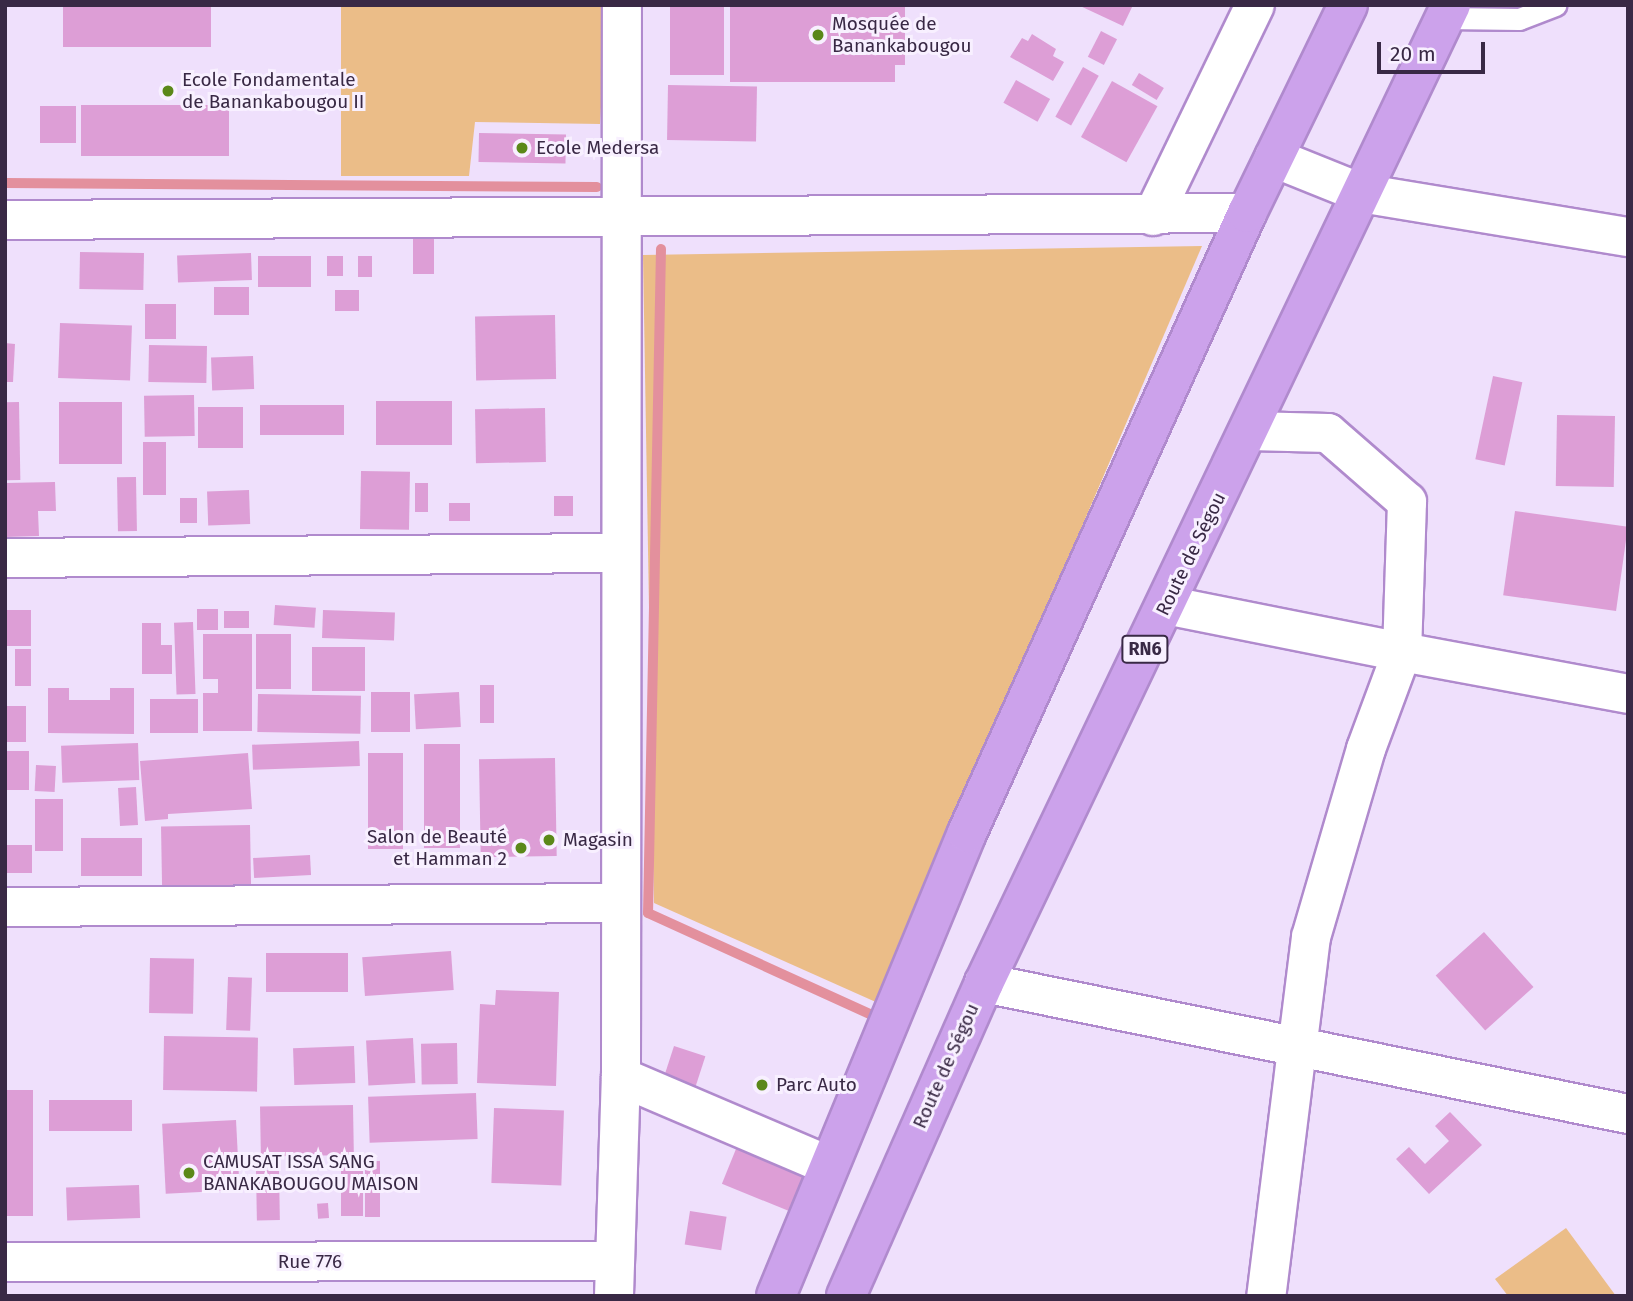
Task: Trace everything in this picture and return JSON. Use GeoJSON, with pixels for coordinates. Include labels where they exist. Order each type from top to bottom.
{"type":"FeatureCollection","features":[{"type":"Feature","properties":{"kind":"highway"},"geometry":{"type":"LineString","coordinates":[[776,1296],[827,1165],[967,833],[1247,213],[1348,5]]}},
{"type":"Feature","properties":{"kind":"highway","name":"Route de Ségou"},"geometry":{"type":"LineString","coordinates":[[846,1296],[984,983],[1250,431],[1448,11]]}},
{"type":"Feature","properties":{"kind":"street"},"geometry":{"type":"LineString","coordinates":[[614,1278],[621,1077],[624,218],[622,5]]}},
{"type":"Feature","properties":{"kind":"street"},"geometry":{"type":"LineString","coordinates":[[1153,216],[1255,5]]}},
{"type":"Feature","properties":{"kind":"street"},"geometry":{"type":"LineString","coordinates":[[1274,158],[1361,193],[1628,237]]}},
{"type":"Feature","properties":{"kind":"street"},"geometry":{"type":"LineString","coordinates":[[5,220],[1153,216],[1247,213]]}},
{"type":"Feature","properties":{"kind":"street"},"geometry":{"type":"LineString","coordinates":[[1250,431],[1328,433],[1406,502],[1402,652],[1366,749],[1311,937],[1266,1296]]}},
{"type":"Feature","properties":{"kind":"street"},"geometry":{"type":"LineString","coordinates":[[5,558],[621,553]]}},
{"type":"Feature","properties":{"kind":"street"},"geometry":{"type":"LineString","coordinates":[[1166,606],[1628,694]]}},
{"type":"Feature","properties":{"kind":"street"},"geometry":{"type":"LineString","coordinates":[[5,907],[620,903]]}},
{"type":"Feature","properties":{"kind":"street"},"geometry":{"type":"LineString","coordinates":[[984,983],[1628,1114]]}},
{"type":"Feature","properties":{"kind":"street"},"geometry":{"type":"LineString","coordinates":[[621,1077],[827,1165]]}},
{"type":"Feature","properties":{"kind":"street","name":"Rue 776"},"geometry":{"type":"LineString","coordinates":[[5,1262],[614,1278]]}},
{"type":"Feature","properties":{"kind":"lane"},"geometry":{"type":"LineString","coordinates":[[1448,11],[1520,19],[1555,5]]}},
{"type":"Feature","properties":{"kind":"shaded area"},"geometry":{"type":"Polygon","coordinates":[[[341,5],[607,5],[600,124],[475,122],[469,176],[341,176],[341,5]]]}},
{"type":"Feature","properties":{"kind":"shaded area"},"geometry":{"type":"Polygon","coordinates":[[[1202,246],[878,1003],[654,903],[643,255],[1202,246]]]}},
{"type":"Feature","properties":{"kind":"shaded area"},"geometry":{"type":"Polygon","coordinates":[[[1566,1228],[1616,1296],[1508,1296],[1495,1279],[1566,1228]]]}},
{"type":"Feature","properties":{"kind":"building"},"geometry":{"type":"Polygon","coordinates":[[[63,5],[211,5],[211,47],[63,47],[63,5]]]}},
{"type":"Feature","properties":{"kind":"building"},"geometry":{"type":"Polygon","coordinates":[[[670,5],[724,5],[724,75],[670,75],[670,5]]]}},
{"type":"Feature","properties":{"kind":"building","name":"Mosquée de Banankabougou"},"geometry":{"type":"Polygon","coordinates":[[[730,5],[905,5],[905,65],[895,65],[895,82],[730,82],[730,5]]]}},
{"type":"Feature","properties":{"kind":"building"},"geometry":{"type":"Polygon","coordinates":[[[1078,5],[1133,5],[1123,26],[1078,5]]]}},
{"type":"Feature","properties":{"kind":"building"},"geometry":{"type":"Polygon","coordinates":[[[1101,31],[1117,39],[1104,65],[1088,57],[1101,31]]]}},
{"type":"Feature","properties":{"kind":"building"},"geometry":{"type":"Polygon","coordinates":[[[1032,34],[1056,49],[1053,56],[1064,62],[1053,81],[1010,57],[1022,38],[1028,41],[1032,34]]]}},
{"type":"Feature","properties":{"kind":"building"},"geometry":{"type":"Polygon","coordinates":[[[1083,67],[1099,76],[1071,126],[1055,117],[1083,67]]]}},
{"type":"Feature","properties":{"kind":"building"},"geometry":{"type":"Polygon","coordinates":[[[1139,73],[1164,88],[1157,100],[1132,85],[1139,73]]]}},
{"type":"Feature","properties":{"kind":"building"},"geometry":{"type":"Polygon","coordinates":[[[1016,80],[1050,99],[1038,122],[1003,103],[1016,80]]]}},
{"type":"Feature","properties":{"kind":"building"},"geometry":{"type":"Polygon","coordinates":[[[1112,81],[1157,106],[1126,162],[1081,137],[1112,81]]]}},
{"type":"Feature","properties":{"kind":"building"},"geometry":{"type":"Polygon","coordinates":[[[668,85],[757,87],[756,142],[667,140],[668,85]]]}},
{"type":"Feature","properties":{"kind":"building"},"geometry":{"type":"Polygon","coordinates":[[[81,105],[229,105],[229,156],[81,156],[81,105]]]}},
{"type":"Feature","properties":{"kind":"building"},"geometry":{"type":"Polygon","coordinates":[[[40,106],[76,106],[76,143],[40,143],[40,106]]]}},
{"type":"Feature","properties":{"kind":"building","name":"Ecole Medersa"},"geometry":{"type":"Polygon","coordinates":[[[479,133],[566,135],[565,164],[478,162],[479,133]]]}},
{"type":"Feature","properties":{"kind":"building"},"geometry":{"type":"Polygon","coordinates":[[[413,239],[434,239],[434,274],[413,274],[413,239]]]}},
{"type":"Feature","properties":{"kind":"building"},"geometry":{"type":"Polygon","coordinates":[[[80,252],[144,253],[143,290],[79,289],[80,252]]]}},
{"type":"Feature","properties":{"kind":"building"},"geometry":{"type":"Polygon","coordinates":[[[251,253],[252,280],[178,283],[177,256],[251,253]]]}},
{"type":"Feature","properties":{"kind":"building"},"geometry":{"type":"Polygon","coordinates":[[[258,256],[311,256],[311,287],[258,287],[258,256]]]}},
{"type":"Feature","properties":{"kind":"building"},"geometry":{"type":"Polygon","coordinates":[[[327,256],[343,256],[343,276],[327,276],[327,256]]]}},
{"type":"Feature","properties":{"kind":"building"},"geometry":{"type":"Polygon","coordinates":[[[358,256],[372,256],[372,277],[358,277],[358,256]]]}},
{"type":"Feature","properties":{"kind":"building"},"geometry":{"type":"Polygon","coordinates":[[[214,287],[249,287],[249,315],[214,315],[214,287]]]}},
{"type":"Feature","properties":{"kind":"building"},"geometry":{"type":"Polygon","coordinates":[[[335,290],[359,290],[359,311],[335,311],[335,290]]]}},
{"type":"Feature","properties":{"kind":"building"},"geometry":{"type":"Polygon","coordinates":[[[145,304],[176,304],[176,339],[145,339],[145,304]]]}},
{"type":"Feature","properties":{"kind":"building"},"geometry":{"type":"Polygon","coordinates":[[[555,315],[556,379],[476,380],[475,316],[555,315]]]}},
{"type":"Feature","properties":{"kind":"building"},"geometry":{"type":"Polygon","coordinates":[[[60,323],[132,326],[130,380],[58,378],[60,323]]]}},
{"type":"Feature","properties":{"kind":"building"},"geometry":{"type":"Polygon","coordinates":[[[5,343],[15,344],[13,382],[5,382],[5,343]]]}},
{"type":"Feature","properties":{"kind":"building"},"geometry":{"type":"Polygon","coordinates":[[[149,345],[207,346],[206,383],[148,382],[149,345]]]}},
{"type":"Feature","properties":{"kind":"building"},"geometry":{"type":"Polygon","coordinates":[[[253,356],[254,389],[212,390],[211,357],[253,356]]]}},
{"type":"Feature","properties":{"kind":"building"},"geometry":{"type":"Polygon","coordinates":[[[1493,376],[1522,382],[1505,465],[1475,459],[1493,376]]]}},
{"type":"Feature","properties":{"kind":"building"},"geometry":{"type":"Polygon","coordinates":[[[194,395],[195,436],[145,437],[144,396],[194,395]]]}},
{"type":"Feature","properties":{"kind":"building"},"geometry":{"type":"Polygon","coordinates":[[[376,401],[452,401],[452,445],[376,445],[376,401]]]}},
{"type":"Feature","properties":{"kind":"building"},"geometry":{"type":"Polygon","coordinates":[[[5,402],[19,402],[20,480],[6,480],[5,402]]]}},
{"type":"Feature","properties":{"kind":"building"},"geometry":{"type":"Polygon","coordinates":[[[59,402],[122,402],[122,464],[59,464],[59,402]]]}},
{"type":"Feature","properties":{"kind":"building"},"geometry":{"type":"Polygon","coordinates":[[[260,405],[344,405],[344,435],[260,435],[260,405]]]}},
{"type":"Feature","properties":{"kind":"building"},"geometry":{"type":"Polygon","coordinates":[[[198,407],[243,407],[243,448],[198,448],[198,407]]]}},
{"type":"Feature","properties":{"kind":"building"},"geometry":{"type":"Polygon","coordinates":[[[545,408],[546,462],[476,463],[475,409],[545,408]]]}},
{"type":"Feature","properties":{"kind":"building"},"geometry":{"type":"Polygon","coordinates":[[[1557,415],[1615,416],[1614,487],[1556,486],[1557,415]]]}},
{"type":"Feature","properties":{"kind":"building"},"geometry":{"type":"Polygon","coordinates":[[[143,442],[166,442],[166,495],[143,495],[143,442]]]}},
{"type":"Feature","properties":{"kind":"building"},"geometry":{"type":"Polygon","coordinates":[[[361,471],[410,472],[409,530],[360,529],[361,471]]]}},
{"type":"Feature","properties":{"kind":"building"},"geometry":{"type":"Polygon","coordinates":[[[117,477],[136,477],[137,531],[118,531],[117,477]]]}},
{"type":"Feature","properties":{"kind":"building"},"geometry":{"type":"Polygon","coordinates":[[[55,482],[56,511],[38,511],[39,536],[5,537],[5,483],[55,482]]]}},
{"type":"Feature","properties":{"kind":"building"},"geometry":{"type":"Polygon","coordinates":[[[415,483],[428,483],[428,512],[415,512],[415,483]]]}},
{"type":"Feature","properties":{"kind":"building"},"geometry":{"type":"Polygon","coordinates":[[[249,490],[250,524],[208,525],[207,491],[249,490]]]}},
{"type":"Feature","properties":{"kind":"building"},"geometry":{"type":"Polygon","coordinates":[[[554,496],[573,496],[573,516],[554,516],[554,496]]]}},
{"type":"Feature","properties":{"kind":"building"},"geometry":{"type":"Polygon","coordinates":[[[180,498],[197,498],[197,523],[180,523],[180,498]]]}},
{"type":"Feature","properties":{"kind":"building"},"geometry":{"type":"Polygon","coordinates":[[[449,503],[470,503],[470,521],[449,521],[449,503]]]}},
{"type":"Feature","properties":{"kind":"building"},"geometry":{"type":"Polygon","coordinates":[[[1515,511],[1628,527],[1616,611],[1503,595],[1515,511]]]}},
{"type":"Feature","properties":{"kind":"building"},"geometry":{"type":"Polygon","coordinates":[[[275,605],[316,608],[315,628],[274,625],[275,605]]]}},
{"type":"Feature","properties":{"kind":"building"},"geometry":{"type":"Polygon","coordinates":[[[197,609],[218,609],[218,630],[197,630],[197,609]]]}},
{"type":"Feature","properties":{"kind":"building"},"geometry":{"type":"Polygon","coordinates":[[[5,610],[31,610],[31,646],[5,646],[5,610]]]}},
{"type":"Feature","properties":{"kind":"building"},"geometry":{"type":"Polygon","coordinates":[[[323,610],[395,613],[394,640],[322,638],[323,610]]]}},
{"type":"Feature","properties":{"kind":"building"},"geometry":{"type":"Polygon","coordinates":[[[224,611],[249,611],[249,628],[224,628],[224,611]]]}},
{"type":"Feature","properties":{"kind":"building"},"geometry":{"type":"Polygon","coordinates":[[[193,622],[196,694],[177,695],[174,623],[193,622]]]}},
{"type":"Feature","properties":{"kind":"building"},"geometry":{"type":"Polygon","coordinates":[[[142,623],[161,623],[161,645],[172,645],[172,674],[142,674],[142,623]]]}},
{"type":"Feature","properties":{"kind":"building"},"geometry":{"type":"Polygon","coordinates":[[[203,634],[252,634],[252,731],[203,731],[203,693],[218,693],[218,679],[203,679],[203,634]]]}},
{"type":"Feature","properties":{"kind":"building"},"geometry":{"type":"Polygon","coordinates":[[[256,634],[291,634],[291,689],[256,689],[256,634]]]}},
{"type":"Feature","properties":{"kind":"building"},"geometry":{"type":"Polygon","coordinates":[[[312,647],[365,647],[365,691],[312,691],[312,647]]]}},
{"type":"Feature","properties":{"kind":"building"},"geometry":{"type":"Polygon","coordinates":[[[15,649],[31,649],[31,686],[15,686],[15,649]]]}},
{"type":"Feature","properties":{"kind":"building"},"geometry":{"type":"Polygon","coordinates":[[[480,685],[494,685],[494,723],[480,723],[480,685]]]}},
{"type":"Feature","properties":{"kind":"building"},"geometry":{"type":"Polygon","coordinates":[[[48,688],[69,688],[69,700],[110,700],[110,688],[134,688],[134,734],[48,733],[48,688]]]}},
{"type":"Feature","properties":{"kind":"building"},"geometry":{"type":"Polygon","coordinates":[[[371,692],[410,692],[410,732],[371,732],[371,692]]]}},
{"type":"Feature","properties":{"kind":"building"},"geometry":{"type":"Polygon","coordinates":[[[459,692],[461,727],[416,729],[414,694],[459,692]]]}},
{"type":"Feature","properties":{"kind":"building"},"geometry":{"type":"Polygon","coordinates":[[[258,694],[361,696],[360,734],[257,732],[258,694]]]}},
{"type":"Feature","properties":{"kind":"building"},"geometry":{"type":"Polygon","coordinates":[[[150,699],[198,699],[198,733],[150,733],[150,699]]]}},
{"type":"Feature","properties":{"kind":"building"},"geometry":{"type":"Polygon","coordinates":[[[5,706],[26,706],[26,742],[5,742],[5,706]]]}},
{"type":"Feature","properties":{"kind":"building"},"geometry":{"type":"Polygon","coordinates":[[[359,741],[360,766],[253,770],[252,745],[359,741]]]}},
{"type":"Feature","properties":{"kind":"building"},"geometry":{"type":"Polygon","coordinates":[[[138,743],[139,780],[62,783],[61,746],[138,743]]]}},
{"type":"Feature","properties":{"kind":"building"},"geometry":{"type":"Polygon","coordinates":[[[424,744],[460,744],[460,848],[424,848],[424,744]]]}},
{"type":"Feature","properties":{"kind":"building"},"geometry":{"type":"Polygon","coordinates":[[[5,751],[29,751],[29,790],[5,790],[5,751]]]}},
{"type":"Feature","properties":{"kind":"building"},"geometry":{"type":"Polygon","coordinates":[[[248,753],[252,809],[168,814],[168,819],[145,821],[140,761],[248,753]]]}},
{"type":"Feature","properties":{"kind":"building"},"geometry":{"type":"Polygon","coordinates":[[[368,753],[403,753],[403,849],[368,849],[368,753]]]}},
{"type":"Feature","properties":{"kind":"building"},"geometry":{"type":"Polygon","coordinates":[[[555,758],[557,856],[481,857],[479,759],[555,758]]]}},
{"type":"Feature","properties":{"kind":"building"},"geometry":{"type":"Polygon","coordinates":[[[36,765],[56,766],[55,792],[35,791],[36,765]]]}},
{"type":"Feature","properties":{"kind":"building"},"geometry":{"type":"Polygon","coordinates":[[[136,787],[138,825],[120,826],[118,788],[136,787]]]}},
{"type":"Feature","properties":{"kind":"building"},"geometry":{"type":"Polygon","coordinates":[[[35,799],[63,799],[63,851],[35,851],[35,799]]]}},
{"type":"Feature","properties":{"kind":"building"},"geometry":{"type":"Polygon","coordinates":[[[250,825],[251,885],[162,887],[161,827],[250,825]]]}},
{"type":"Feature","properties":{"kind":"building"},"geometry":{"type":"Polygon","coordinates":[[[81,838],[142,838],[142,876],[81,876],[81,838]]]}},
{"type":"Feature","properties":{"kind":"building"},"geometry":{"type":"Polygon","coordinates":[[[5,845],[32,845],[32,873],[5,873],[5,845]]]}},
{"type":"Feature","properties":{"kind":"building"},"geometry":{"type":"Polygon","coordinates":[[[310,855],[311,875],[254,878],[253,858],[310,855]]]}},
{"type":"Feature","properties":{"kind":"building"},"geometry":{"type":"Polygon","coordinates":[[[1484,932],[1534,987],[1485,1030],[1436,975],[1484,932]]]}},
{"type":"Feature","properties":{"kind":"building"},"geometry":{"type":"Polygon","coordinates":[[[451,951],[454,990],[365,996],[362,957],[451,951]]]}},
{"type":"Feature","properties":{"kind":"building"},"geometry":{"type":"Polygon","coordinates":[[[266,953],[348,953],[348,992],[266,992],[266,953]]]}},
{"type":"Feature","properties":{"kind":"building"},"geometry":{"type":"Polygon","coordinates":[[[150,958],[194,959],[193,1014],[149,1013],[150,958]]]}},
{"type":"Feature","properties":{"kind":"building"},"geometry":{"type":"Polygon","coordinates":[[[228,977],[252,978],[250,1031],[226,1030],[228,977]]]}},
{"type":"Feature","properties":{"kind":"building"},"geometry":{"type":"Polygon","coordinates":[[[496,990],[559,992],[556,1086],[477,1083],[480,1004],[495,1005],[496,990]]]}},
{"type":"Feature","properties":{"kind":"building"},"geometry":{"type":"Polygon","coordinates":[[[164,1036],[258,1038],[257,1092],[163,1090],[164,1036]]]}},
{"type":"Feature","properties":{"kind":"building"},"geometry":{"type":"Polygon","coordinates":[[[413,1038],[415,1083],[368,1085],[366,1040],[413,1038]]]}},
{"type":"Feature","properties":{"kind":"building"},"geometry":{"type":"Polygon","coordinates":[[[457,1043],[458,1084],[422,1085],[421,1044],[457,1043]]]}},
{"type":"Feature","properties":{"kind":"building"},"geometry":{"type":"Polygon","coordinates":[[[354,1046],[355,1083],[294,1085],[293,1048],[354,1046]]]}},
{"type":"Feature","properties":{"kind":"building"},"geometry":{"type":"Polygon","coordinates":[[[674,1046],[705,1056],[695,1087],[664,1076],[674,1046]]]}},
{"type":"Feature","properties":{"kind":"building"},"geometry":{"type":"Polygon","coordinates":[[[5,1090],[33,1090],[33,1216],[5,1216],[5,1090]]]}},
{"type":"Feature","properties":{"kind":"building"},"geometry":{"type":"Polygon","coordinates":[[[476,1093],[478,1139],[370,1143],[368,1097],[476,1093]]]}},
{"type":"Feature","properties":{"kind":"building"},"geometry":{"type":"Polygon","coordinates":[[[49,1100],[132,1100],[132,1131],[49,1131],[49,1100]]]}},
{"type":"Feature","properties":{"kind":"building"},"geometry":{"type":"Polygon","coordinates":[[[353,1105],[354,1155],[261,1157],[260,1107],[353,1105]]]}},
{"type":"Feature","properties":{"kind":"building"},"geometry":{"type":"Polygon","coordinates":[[[494,1108],[564,1110],[561,1185],[491,1183],[494,1108]]]}},
{"type":"Feature","properties":{"kind":"building"},"geometry":{"type":"Polygon","coordinates":[[[1450,1112],[1482,1145],[1429,1194],[1396,1159],[1409,1147],[1425,1164],[1449,1141],[1435,1126],[1450,1112]]]}},
{"type":"Feature","properties":{"kind":"building"},"geometry":{"type":"Polygon","coordinates":[[[236,1120],[240,1190],[166,1194],[162,1124],[236,1120]]]}},
{"type":"Feature","properties":{"kind":"building"},"geometry":{"type":"Polygon","coordinates":[[[738,1144],[808,1172],[791,1212],[722,1184],[738,1144]]]}},
{"type":"Feature","properties":{"kind":"building"},"geometry":{"type":"Polygon","coordinates":[[[341,1161],[363,1161],[363,1216],[341,1216],[341,1161]]]}},
{"type":"Feature","properties":{"kind":"building"},"geometry":{"type":"Polygon","coordinates":[[[365,1161],[380,1161],[380,1217],[365,1217],[365,1161]]]}},
{"type":"Feature","properties":{"kind":"building"},"geometry":{"type":"Polygon","coordinates":[[[256,1170],[279,1170],[280,1220],[257,1220],[256,1170]]]}},
{"type":"Feature","properties":{"kind":"building"},"geometry":{"type":"Polygon","coordinates":[[[139,1185],[140,1218],[67,1221],[66,1188],[139,1185]]]}},
{"type":"Feature","properties":{"kind":"building"},"geometry":{"type":"Polygon","coordinates":[[[328,1203],[329,1218],[318,1219],[317,1204],[328,1203]]]}},
{"type":"Feature","properties":{"kind":"building"},"geometry":{"type":"Polygon","coordinates":[[[690,1211],[727,1217],[721,1250],[685,1245],[690,1211]]]}},
{"type":"Feature","properties":{"kind":"waterway"},"geometry":{"type":"LineString","coordinates":[[5,183],[597,187]]}},
{"type":"Feature","properties":{"kind":"waterway"},"geometry":{"type":"LineString","coordinates":[[661,249],[648,913],[878,1018]]}},
{"type":"Feature","properties":{"kind":"place","name":"Mosquée de Banankabougou"},"geometry":{"type":"Point","coordinates":[818,35]}},
{"type":"Feature","properties":{"kind":"place","name":"Ecole Fondamentale de Banankabougou II"},"geometry":{"type":"Point","coordinates":[168,91]}},
{"type":"Feature","properties":{"kind":"place","name":"Ecole Medersa"},"geometry":{"type":"Point","coordinates":[522,148]}},
{"type":"Feature","properties":{"kind":"place","name":"Magasin"},"geometry":{"type":"Point","coordinates":[549,840]}},
{"type":"Feature","properties":{"kind":"place","name":"Salon de Beauté et Hamman 2"},"geometry":{"type":"Point","coordinates":[521,848]}},
{"type":"Feature","properties":{"kind":"place","name":"Parc Auto"},"geometry":{"type":"Point","coordinates":[762,1085]}},
{"type":"Feature","properties":{"kind":"place","name":"CAMUSAT ISSA SANG BANAKABOUGOU MAISON"},"geometry":{"type":"Point","coordinates":[189,1173]}}]}
